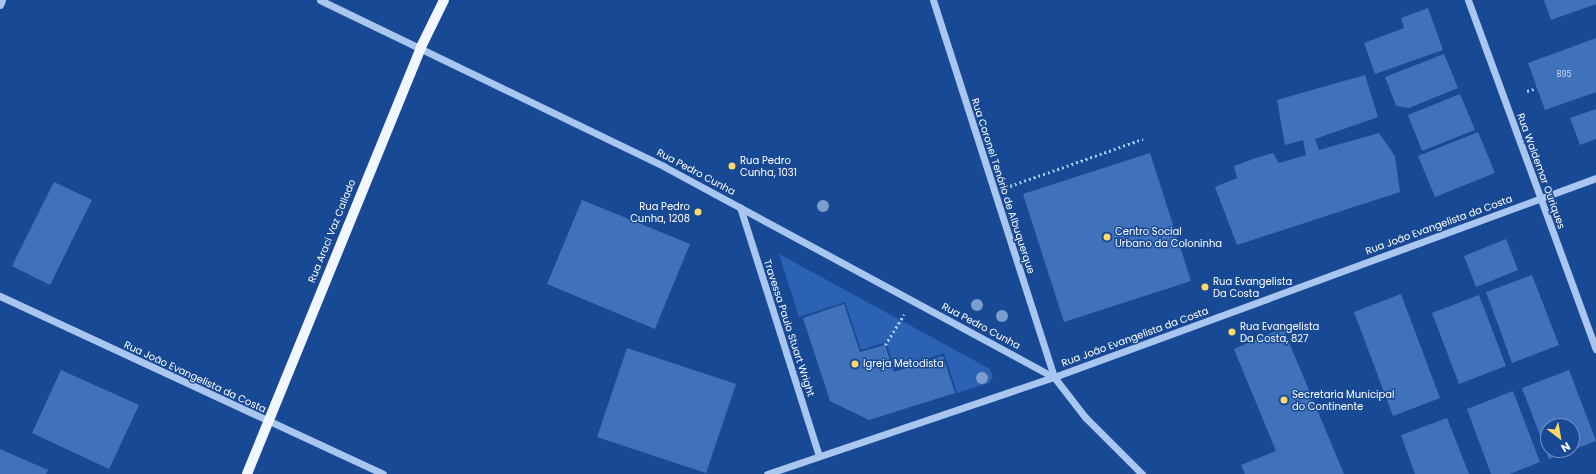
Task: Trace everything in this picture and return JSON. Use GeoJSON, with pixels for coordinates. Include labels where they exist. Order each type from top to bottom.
{"type":"FeatureCollection","features":[{"type":"Feature","properties":{"kind":"main road","name":"Rua Araci Vaz Callado"},"geometry":{"type":"LineString","coordinates":[[247,474],[421,47],[444,0]]}},
{"type":"Feature","properties":{"kind":"street"},"geometry":{"type":"LineString","coordinates":[[0,5],[2,0]]}},
{"type":"Feature","properties":{"kind":"street","name":"Rua Pedro Cunha"},"geometry":{"type":"LineString","coordinates":[[320,0],[421,47],[740,206],[1054,377]]}},
{"type":"Feature","properties":{"kind":"street","name":"Rua Coronel Tenório de Albuquerque"},"geometry":{"type":"LineString","coordinates":[[933,0],[1054,377]]}},
{"type":"Feature","properties":{"kind":"street","name":"Rua Waldemar Ouriques"},"geometry":{"type":"LineString","coordinates":[[1468,0],[1596,349]]}},
{"type":"Feature","properties":{"kind":"street","name":"Rua João Evangelista da Costa"},"geometry":{"type":"LineString","coordinates":[[767,474],[1054,377],[1596,178]]}},
{"type":"Feature","properties":{"kind":"street","name":"Travessa Paulo Stuart Wright"},"geometry":{"type":"LineString","coordinates":[[740,206],[819,456]]}},
{"type":"Feature","properties":{"kind":"street","name":"Rua João Evangelista da Costa"},"geometry":{"type":"LineString","coordinates":[[0,296],[267,422],[382,474]]}},
{"type":"Feature","properties":{"kind":"street"},"geometry":{"type":"LineString","coordinates":[[1054,377],[1085,417],[1142,474]]}},
{"type":"Feature","properties":{"kind":"path"},"geometry":{"type":"LineString","coordinates":[[1527,92],[1537,88]]}},
{"type":"Feature","properties":{"kind":"path"},"geometry":{"type":"LineString","coordinates":[[1009,186],[1143,139]]}},
{"type":"Feature","properties":{"kind":"path"},"geometry":{"type":"LineString","coordinates":[[885,344],[906,311]]}},
{"type":"Feature","properties":{"kind":"shaded area"},"geometry":{"type":"Polygon","coordinates":[[[779,254],[990,369],[993,377],[989,383],[957,393],[944,353],[895,369],[886,342],[861,350],[845,302],[799,317],[779,254]]]}},
{"type":"Feature","properties":{"kind":"building"},"geometry":{"type":"Polygon","coordinates":[[[1544,0],[1596,0],[1596,4],[1551,20],[1544,0]]]}},
{"type":"Feature","properties":{"kind":"building"},"geometry":{"type":"Polygon","coordinates":[[[1428,8],[1443,50],[1375,74],[1364,43],[1404,28],[1401,18],[1428,8]]]}},
{"type":"Feature","properties":{"kind":"building"},"geometry":{"type":"Polygon","coordinates":[[[1596,38],[1596,92],[1545,110],[1528,63],[1596,38]]]}},
{"type":"Feature","properties":{"kind":"building"},"geometry":{"type":"Polygon","coordinates":[[[1444,54],[1458,88],[1409,108],[1396,106],[1385,77],[1444,54]]]}},
{"type":"Feature","properties":{"kind":"building"},"geometry":{"type":"Polygon","coordinates":[[[1365,75],[1378,117],[1315,139],[1319,150],[1379,133],[1395,156],[1400,192],[1237,245],[1215,187],[1237,178],[1234,166],[1256,158],[1273,153],[1279,163],[1306,155],[1303,140],[1285,145],[1277,100],[1365,75]]]}},
{"type":"Feature","properties":{"kind":"building"},"geometry":{"type":"Polygon","coordinates":[[[1460,94],[1475,130],[1422,151],[1408,115],[1460,94]]]}},
{"type":"Feature","properties":{"kind":"building"},"geometry":{"type":"Polygon","coordinates":[[[1596,109],[1596,139],[1580,145],[1570,118],[1596,109]]]}},
{"type":"Feature","properties":{"kind":"building"},"geometry":{"type":"Polygon","coordinates":[[[1478,132],[1495,173],[1435,197],[1418,156],[1478,132]]]}},
{"type":"Feature","properties":{"kind":"building","name":"Centro Social Urbano da Coloninha"},"geometry":{"type":"Polygon","coordinates":[[[1150,153],[1191,281],[1064,322],[1023,194],[1150,153]]]}},
{"type":"Feature","properties":{"kind":"building"},"geometry":{"type":"Polygon","coordinates":[[[54,182],[92,200],[50,285],[12,266],[54,182]]]}},
{"type":"Feature","properties":{"kind":"building"},"geometry":{"type":"Polygon","coordinates":[[[582,200],[690,244],[655,329],[547,284],[582,200]]]}},
{"type":"Feature","properties":{"kind":"building"},"geometry":{"type":"Polygon","coordinates":[[[1506,239],[1518,270],[1476,287],[1464,256],[1506,239]]]}},
{"type":"Feature","properties":{"kind":"building"},"geometry":{"type":"Polygon","coordinates":[[[1532,275],[1559,345],[1512,363],[1486,292],[1532,275]]]}},
{"type":"Feature","properties":{"kind":"building"},"geometry":{"type":"Polygon","coordinates":[[[1401,294],[1440,398],[1393,416],[1354,312],[1401,294]]]}},
{"type":"Feature","properties":{"kind":"building"},"geometry":{"type":"Polygon","coordinates":[[[1479,295],[1506,366],[1459,384],[1432,313],[1479,295]]]}},
{"type":"Feature","properties":{"kind":"building","name":"Igreja Metodista"},"geometry":{"type":"Polygon","coordinates":[[[844,304],[860,352],[885,345],[894,372],[943,356],[955,393],[869,420],[830,401],[803,318],[844,304]]]}},
{"type":"Feature","properties":{"kind":"building","name":"Secretaria Municipal do Continente"},"geometry":{"type":"Polygon","coordinates":[[[1283,328],[1344,474],[1245,474],[1241,465],[1276,451],[1234,349],[1283,328]]]}},
{"type":"Feature","properties":{"kind":"building"},"geometry":{"type":"Polygon","coordinates":[[[627,348],[736,384],[706,473],[597,437],[627,348]]]}},
{"type":"Feature","properties":{"kind":"building"},"geometry":{"type":"Polygon","coordinates":[[[61,370],[139,405],[109,469],[32,433],[61,370]]]}},
{"type":"Feature","properties":{"kind":"building"},"geometry":{"type":"Polygon","coordinates":[[[1569,370],[1596,441],[1580,447],[1580,418],[1540,418],[1540,435],[1522,388],[1569,370]]]}},
{"type":"Feature","properties":{"kind":"building"},"geometry":{"type":"Polygon","coordinates":[[[1513,391],[1540,462],[1510,474],[1491,474],[1467,409],[1513,391]]]}},
{"type":"Feature","properties":{"kind":"building"},"geometry":{"type":"Polygon","coordinates":[[[1447,418],[1469,474],[1415,474],[1401,435],[1447,418]]]}},
{"type":"Feature","properties":{"kind":"building"},"geometry":{"type":"Polygon","coordinates":[[[0,449],[48,470],[46,474],[0,474],[0,449]]]}},
{"type":"Feature","properties":{"kind":"place","name":"Rua Pedro Cunha, 1031"},"geometry":{"type":"Point","coordinates":[732,166]}},
{"type":"Feature","properties":{"kind":"place","name":"Rua Pedro Cunha, 1208"},"geometry":{"type":"Point","coordinates":[698,212]}},
{"type":"Feature","properties":{"kind":"place","name":"Centro Social Urbano da Coloninha"},"geometry":{"type":"Point","coordinates":[1107,237]}},
{"type":"Feature","properties":{"kind":"place","name":"Rua Evangelista Da Costa"},"geometry":{"type":"Point","coordinates":[1205,287]}},
{"type":"Feature","properties":{"kind":"place","name":"Rua Evangelista Da Costa, 827"},"geometry":{"type":"Point","coordinates":[1232,332]}},
{"type":"Feature","properties":{"kind":"place","name":"Igreja Metodista"},"geometry":{"type":"Point","coordinates":[855,364]}},
{"type":"Feature","properties":{"kind":"place","name":"Secretaria Municipal do Continente"},"geometry":{"type":"Point","coordinates":[1284,400]}}]}
